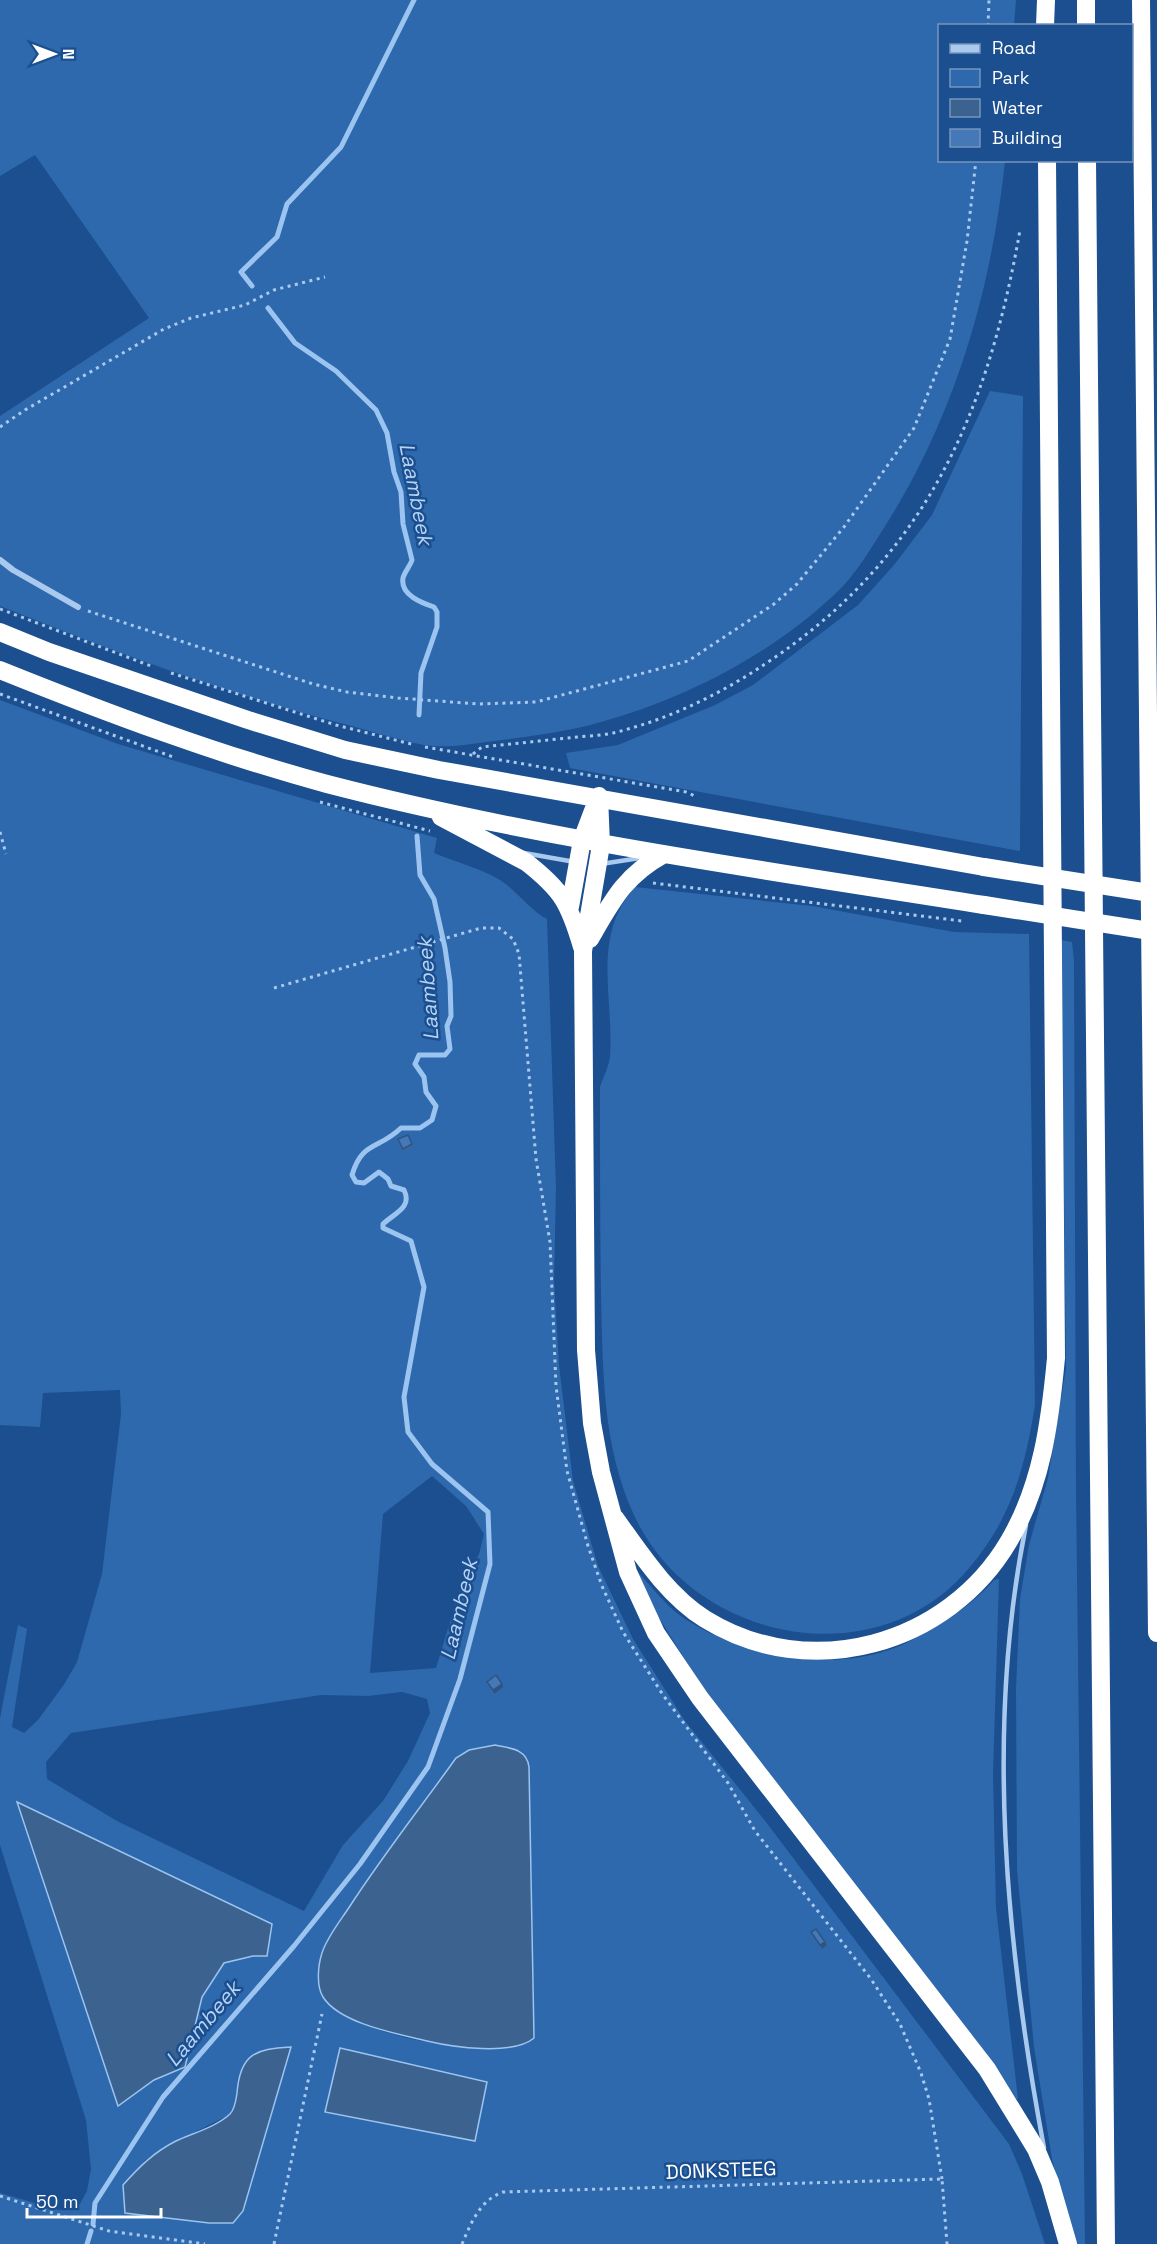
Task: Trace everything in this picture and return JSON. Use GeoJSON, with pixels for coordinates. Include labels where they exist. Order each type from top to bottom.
{"type":"FeatureCollection","features":[{"type":"Feature","properties":{"kind":"highway"},"geometry":{"type":"LineString","coordinates":[[1046,0],[1046,24]]}},
{"type":"Feature","properties":{"kind":"highway"},"geometry":{"type":"LineString","coordinates":[[1086,0],[1086,24]]}},
{"type":"Feature","properties":{"kind":"highway"},"geometry":{"type":"LineString","coordinates":[[1140,0],[1157,1633]]}},
{"type":"Feature","properties":{"kind":"highway"},"geometry":{"type":"LineString","coordinates":[[615,1518],[670,1590],[705,1618],[754,1640],[783,1647],[823,1651],[864,1647],[905,1634],[963,1599],[989,1572],[1010,1540],[1033,1490],[1049,1430],[1056,1358],[1047,162]]}},
{"type":"Feature","properties":{"kind":"highway"},"geometry":{"type":"LineString","coordinates":[[1087,162],[1106,2244]]}},
{"type":"Feature","properties":{"kind":"highway"},"geometry":{"type":"LineString","coordinates":[[0,632],[49,652],[345,750],[460,773],[599,796],[984,867],[1157,894]]}},
{"type":"Feature","properties":{"kind":"highway"},"geometry":{"type":"LineString","coordinates":[[0,670],[130,722],[324,783],[424,808],[601,845],[1157,932]]}},
{"type":"Feature","properties":{"kind":"highway"},"geometry":{"type":"LineString","coordinates":[[570,908],[582,840],[599,796]]}},
{"type":"Feature","properties":{"kind":"highway"},"geometry":{"type":"LineString","coordinates":[[599,796],[601,845],[583,951],[586,1350],[592,1423],[601,1472],[628,1572],[656,1633],[700,1698],[987,2069],[1036,2149],[1050,2182],[1068,2244]]}},
{"type":"Feature","properties":{"kind":"highway"},"geometry":{"type":"LineString","coordinates":[[424,808],[538,871],[570,908],[583,951]]}},
{"type":"Feature","properties":{"kind":"highway"},"geometry":{"type":"LineString","coordinates":[[583,951],[613,897],[636,872],[664,854]]}},
{"type":"Feature","properties":{"kind":"street"},"geometry":{"type":"LineString","coordinates":[[0,560],[13,570],[78,607]]}},
{"type":"Feature","properties":{"kind":"lane"},"geometry":{"type":"LineString","coordinates":[[500,849],[597,865],[664,854]]}},
{"type":"Feature","properties":{"kind":"lane"},"geometry":{"type":"LineString","coordinates":[[1033,1490],[1016,1581],[1007,1670],[1004,1764],[1009,1879],[1018,1988],[1031,2082],[1050,2182]]}},
{"type":"Feature","properties":{"kind":"path"},"geometry":{"type":"LineString","coordinates":[[988,24],[989,0]]}},
{"type":"Feature","properties":{"kind":"path"},"geometry":{"type":"LineString","coordinates":[[78,607],[313,684],[347,692],[420,700],[478,704],[536,702],[634,674],[677,665],[748,623],[797,584],[905,444],[941,367],[950,339],[964,261],[976,162]]}},
{"type":"Feature","properties":{"kind":"path"},"geometry":{"type":"LineString","coordinates":[[460,773],[473,754],[482,747],[610,733],[651,721],[734,684],[812,632],[843,603],[885,559],[925,506],[940,480],[991,362],[1020,230]]}},
{"type":"Feature","properties":{"kind":"path"},"geometry":{"type":"LineString","coordinates":[[0,428],[25,410],[164,329],[191,318],[245,304],[274,290],[325,277]]}},
{"type":"Feature","properties":{"kind":"path"},"geometry":{"type":"LineString","coordinates":[[0,609],[157,669]]}},
{"type":"Feature","properties":{"kind":"path"},"geometry":{"type":"LineString","coordinates":[[168,672],[336,725],[422,747],[686,792],[701,799]]}},
{"type":"Feature","properties":{"kind":"path"},"geometry":{"type":"LineString","coordinates":[[0,832],[6,854]]}},
{"type":"Feature","properties":{"kind":"path"},"geometry":{"type":"LineString","coordinates":[[274,988],[445,937]]}},
{"type":"Feature","properties":{"kind":"path"},"geometry":{"type":"LineString","coordinates":[[861,1966],[900,2024],[921,2073],[932,2116],[942,2179],[947,2244]]}},
{"type":"Feature","properties":{"kind":"path"},"geometry":{"type":"LineString","coordinates":[[274,2244],[322,2014]]}},
{"type":"Feature","properties":{"kind":"path","name":"DONKSTEEG"},"geometry":{"type":"LineString","coordinates":[[462,2244],[480,2209],[492,2197],[503,2192],[942,2179]]}},
{"type":"Feature","properties":{"kind":"path"},"geometry":{"type":"LineString","coordinates":[[0,2196],[110,2231],[205,2244]]}},
{"type":"Feature","properties":{"kind":"green space"},"geometry":{"type":"Polygon","coordinates":[[[0,0],[1016,0],[1014,24],[938,24],[938,162],[1005,162],[991,256],[967,349],[932,439],[887,523],[849,579],[809,617],[782,637],[695,688],[633,712],[572,729],[448,746],[432,746],[404,741],[213,685],[0,606],[0,416],[149,318],[35,155],[0,176],[0,0]]]}},
{"type":"Feature","properties":{"kind":"green space"},"geometry":{"type":"Polygon","coordinates":[[[990,391],[1023,396],[1020,851],[570,768],[566,753],[618,745],[715,705],[753,685],[858,605],[894,565],[932,515],[990,391]]]}},
{"type":"Feature","properties":{"kind":"green space"},"geometry":{"type":"Polygon","coordinates":[[[0,700],[118,744],[437,838],[434,853],[500,880],[547,919],[556,1188],[554,1281],[559,1365],[573,1481],[598,1566],[633,1639],[685,1721],[766,1822],[1009,2144],[1022,2174],[1045,2244],[0,2244],[0,2193],[59,2210],[77,2209],[87,2191],[91,2169],[86,2120],[0,1845],[0,1718],[18,1625],[27,1629],[12,1727],[24,1733],[38,1720],[77,1662],[102,1574],[121,1414],[120,1390],[43,1393],[40,1427],[0,1425],[0,700]],[[432,1476],[383,1514],[370,1673],[436,1668],[460,1589],[479,1554],[484,1534],[466,1506],[432,1476]],[[402,1692],[368,1696],[321,1695],[71,1733],[46,1762],[47,1779],[117,1821],[304,1911],[343,1845],[383,1801],[408,1761],[430,1713],[427,1699],[402,1692]],[[486,1746],[469,1750],[456,1758],[377,1866],[322,1950],[331,2005],[368,2026],[411,2039],[478,2046],[521,2044],[534,2038],[529,1767],[486,1746]],[[17,1802],[118,2106],[154,2080],[185,2066],[202,1997],[224,1963],[253,1956],[17,1802]],[[238,2074],[236,2103],[231,2114],[173,2143],[144,2161],[233,2223],[238,2074]]]}},
{"type":"Feature","properties":{"kind":"green space"},"geometry":{"type":"Polygon","coordinates":[[[635,887],[812,906],[954,932],[1029,934],[1035,1405],[1026,1453],[1004,1516],[993,1536],[963,1575],[924,1607],[879,1626],[832,1634],[784,1630],[738,1615],[696,1591],[660,1557],[634,1515],[623,1489],[610,1435],[604,1380],[601,1296],[600,1087],[610,1056],[609,947],[613,926],[621,906],[635,887]]]}},
{"type":"Feature","properties":{"kind":"green space"},"geometry":{"type":"Polygon","coordinates":[[[1061,940],[1072,942],[1074,961],[1076,1490],[1085,2244],[1073,2244],[1052,2159],[1034,2047],[1017,1870],[1016,1688],[1020,1599],[1029,1545],[1048,1478],[1066,1368],[1061,940]]]}},
{"type":"Feature","properties":{"kind":"green space"},"geometry":{"type":"Polygon","coordinates":[[[637,1571],[664,1602],[682,1617],[705,1631],[758,1651],[815,1660],[871,1655],[901,1645],[955,1614],[972,1602],[994,1580],[999,1579],[993,1774],[996,1908],[1018,2099],[1013,2099],[704,1690],[646,1597],[637,1571]]]}},
{"type":"Feature","properties":{"kind":"water"},"geometry":{"type":"Polygon","coordinates":[[[495,1745],[521,1753],[528,1761],[529,1767],[534,2038],[512,2047],[451,2046],[371,2027],[342,2014],[323,1997],[319,1987],[319,1963],[327,1941],[376,1868],[456,1758],[469,1750],[495,1745]]]}},
{"type":"Feature","properties":{"kind":"water"},"geometry":{"type":"Polygon","coordinates":[[[17,1802],[272,1924],[267,1956],[253,1956],[224,1963],[202,1997],[185,2067],[154,2080],[118,2106],[17,1802]]]}},
{"type":"Feature","properties":{"kind":"water"},"geometry":{"type":"Polygon","coordinates":[[[291,2047],[243,2211],[233,2223],[209,2223],[125,2213],[123,2185],[135,2172],[168,2145],[211,2126],[230,2114],[235,2104],[242,2070],[252,2056],[259,2052],[291,2047]]]}},
{"type":"Feature","properties":{"kind":"water"},"geometry":{"type":"Polygon","coordinates":[[[340,2048],[487,2082],[475,2141],[325,2112],[340,2048]]]}},
{"type":"Feature","properties":{"kind":"building"},"geometry":{"type":"Polygon","coordinates":[[[408,1135],[412,1144],[403,1149],[398,1139],[408,1135]]]}},
{"type":"Feature","properties":{"kind":"building"},"geometry":{"type":"Polygon","coordinates":[[[496,1675],[502,1684],[493,1690],[487,1682],[496,1675]]]}},
{"type":"Feature","properties":{"kind":"building"},"geometry":{"type":"Polygon","coordinates":[[[816,1929],[825,1942],[820,1945],[811,1932],[816,1929]]]}},
{"type":"Feature","properties":{"kind":"waterway","name":"Laambeek"},"geometry":{"type":"LineString","coordinates":[[252,286],[241,272],[277,237],[287,204],[341,147],[414,0]]}},
{"type":"Feature","properties":{"kind":"waterway","name":"Laambeek"},"geometry":{"type":"LineString","coordinates":[[268,308],[295,343],[336,371],[376,410],[387,433],[394,472],[401,492],[403,524],[412,560],[404,576],[403,584],[408,594],[434,607],[437,612],[437,627],[421,673],[419,715]]}},
{"type":"Feature","properties":{"kind":"waterway","name":"Laambeek"},"geometry":{"type":"LineString","coordinates":[[93,2224],[95,2203],[163,2097],[294,1946],[360,1864],[428,1767],[460,1679],[490,1564],[488,1512],[432,1464],[408,1432],[404,1397],[424,1287],[411,1241],[383,1228],[383,1224],[404,1206],[406,1202],[404,1190],[391,1186],[388,1179],[379,1172],[364,1183],[356,1182],[352,1175],[356,1164],[366,1151],[401,1128],[420,1128],[432,1120],[436,1106],[426,1092],[424,1077],[415,1064],[419,1055],[445,1055],[450,1049],[447,1026],[451,1016],[450,982],[445,948],[434,899],[420,875],[417,836]]}},
{"type":"Feature","properties":{"kind":"waterway","name":"Laambeek"},"geometry":{"type":"LineString","coordinates":[[87,2244],[91,2231]]}}]}
